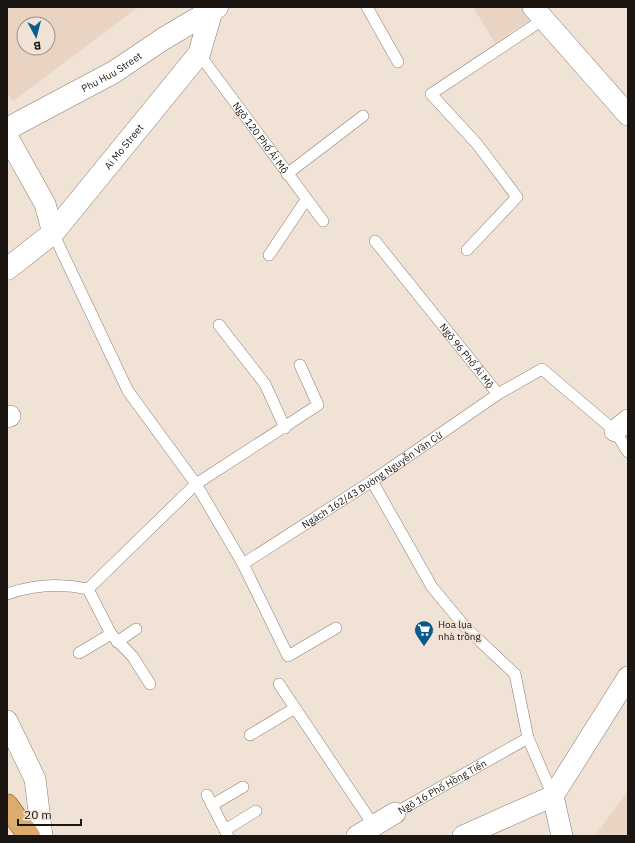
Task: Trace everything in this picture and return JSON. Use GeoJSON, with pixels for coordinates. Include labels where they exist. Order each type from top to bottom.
{"type":"FeatureCollection","features":[{"type":"Feature","properties":{"kind":"main road"},"geometry":{"type":"LineString","coordinates":[[7,805],[29,836]]}},
{"type":"Feature","properties":{"kind":"street","name":"Ai Mo Street"},"geometry":{"type":"LineString","coordinates":[[7,269],[53,233],[199,54],[215,9]]}},
{"type":"Feature","properties":{"kind":"street","name":"Phu Huu Street"},"geometry":{"type":"LineString","coordinates":[[7,129],[114,72],[163,39],[215,9]]}},
{"type":"Feature","properties":{"kind":"street"},"geometry":{"type":"LineString","coordinates":[[538,13],[628,115]]}},
{"type":"Feature","properties":{"kind":"street"},"geometry":{"type":"LineString","coordinates":[[7,136],[45,204],[53,233]]}},
{"type":"Feature","properties":{"kind":"street"},"geometry":{"type":"LineString","coordinates":[[463,836],[553,796],[628,677]]}},
{"type":"Feature","properties":{"kind":"street"},"geometry":{"type":"LineString","coordinates":[[7,721],[35,778],[42,836]]}},
{"type":"Feature","properties":{"kind":"street"},"geometry":{"type":"LineString","coordinates":[[553,796],[562,836]]}},
{"type":"Feature","properties":{"kind":"street","name":"Ngõ 16 Phố Hồng Tiến"},"geometry":{"type":"LineString","coordinates":[[357,836],[396,813]]}},
{"type":"Feature","properties":{"kind":"lane"},"geometry":{"type":"LineString","coordinates":[[367,7],[398,62]]}},
{"type":"Feature","properties":{"kind":"lane"},"geometry":{"type":"LineString","coordinates":[[467,250],[517,197],[477,144],[431,94],[538,13]]}},
{"type":"Feature","properties":{"kind":"lane","name":"Ngõ 120 Phố Ái Mộ"},"geometry":{"type":"LineString","coordinates":[[199,54],[323,221]]}},
{"type":"Feature","properties":{"kind":"lane"},"geometry":{"type":"LineString","coordinates":[[287,174],[363,116]]}},
{"type":"Feature","properties":{"kind":"lane"},"geometry":{"type":"LineString","coordinates":[[269,255],[306,200]]}},
{"type":"Feature","properties":{"kind":"lane"},"geometry":{"type":"LineString","coordinates":[[53,233],[128,392],[196,484],[244,564],[288,656],[336,628]]}},
{"type":"Feature","properties":{"kind":"lane","name":"Ngõ 96 Phố Ái Mộ"},"geometry":{"type":"LineString","coordinates":[[375,241],[498,394],[542,369],[621,426],[628,452]]}},
{"type":"Feature","properties":{"kind":"lane"},"geometry":{"type":"LineString","coordinates":[[219,324],[265,384],[285,428]]}},
{"type":"Feature","properties":{"kind":"lane"},"geometry":{"type":"LineString","coordinates":[[88,589],[196,484],[285,428],[318,405],[300,365]]}},
{"type":"Feature","properties":{"kind":"lane","name":"Ngách 162/43 Đường Nguyễn Văn Cừ"},"geometry":{"type":"LineString","coordinates":[[244,564],[372,481],[498,394]]}},
{"type":"Feature","properties":{"kind":"lane"},"geometry":{"type":"LineString","coordinates":[[372,481],[432,587],[466,628],[515,674],[528,738],[553,796]]}},
{"type":"Feature","properties":{"kind":"lane"},"geometry":{"type":"LineString","coordinates":[[7,594],[22,588],[55,585],[88,589]]}},
{"type":"Feature","properties":{"kind":"lane"},"geometry":{"type":"LineString","coordinates":[[88,589],[114,638],[132,657],[150,684]]}},
{"type":"Feature","properties":{"kind":"lane"},"geometry":{"type":"LineString","coordinates":[[79,653],[136,629]]}},
{"type":"Feature","properties":{"kind":"lane"},"geometry":{"type":"LineString","coordinates":[[279,684],[374,826]]}},
{"type":"Feature","properties":{"kind":"lane"},"geometry":{"type":"LineString","coordinates":[[250,735],[295,708]]}},
{"type":"Feature","properties":{"kind":"lane","name":"Ngõ 16 Phố Hồng Tiến"},"geometry":{"type":"LineString","coordinates":[[396,813],[528,738]]}},
{"type":"Feature","properties":{"kind":"lane"},"geometry":{"type":"LineString","coordinates":[[212,805],[243,787]]}},
{"type":"Feature","properties":{"kind":"lane"},"geometry":{"type":"LineString","coordinates":[[206,795],[226,833],[256,811]]}},
{"type":"Feature","properties":{"kind":"shaded area"},"geometry":{"type":"Polygon","coordinates":[[[7,7],[138,7],[13,101],[7,92],[7,7]]]}},
{"type":"Feature","properties":{"kind":"shaded area"},"geometry":{"type":"Polygon","coordinates":[[[473,7],[527,7],[534,17],[495,43],[473,7]]]}},
{"type":"Feature","properties":{"kind":"shaded area"},"geometry":{"type":"Polygon","coordinates":[[[628,791],[628,836],[595,836],[628,791]]]}},
{"type":"Feature","properties":{"kind":"place","name":"Hoa lụa nhà trồng"},"geometry":{"type":"Point","coordinates":[424,647]}}]}
